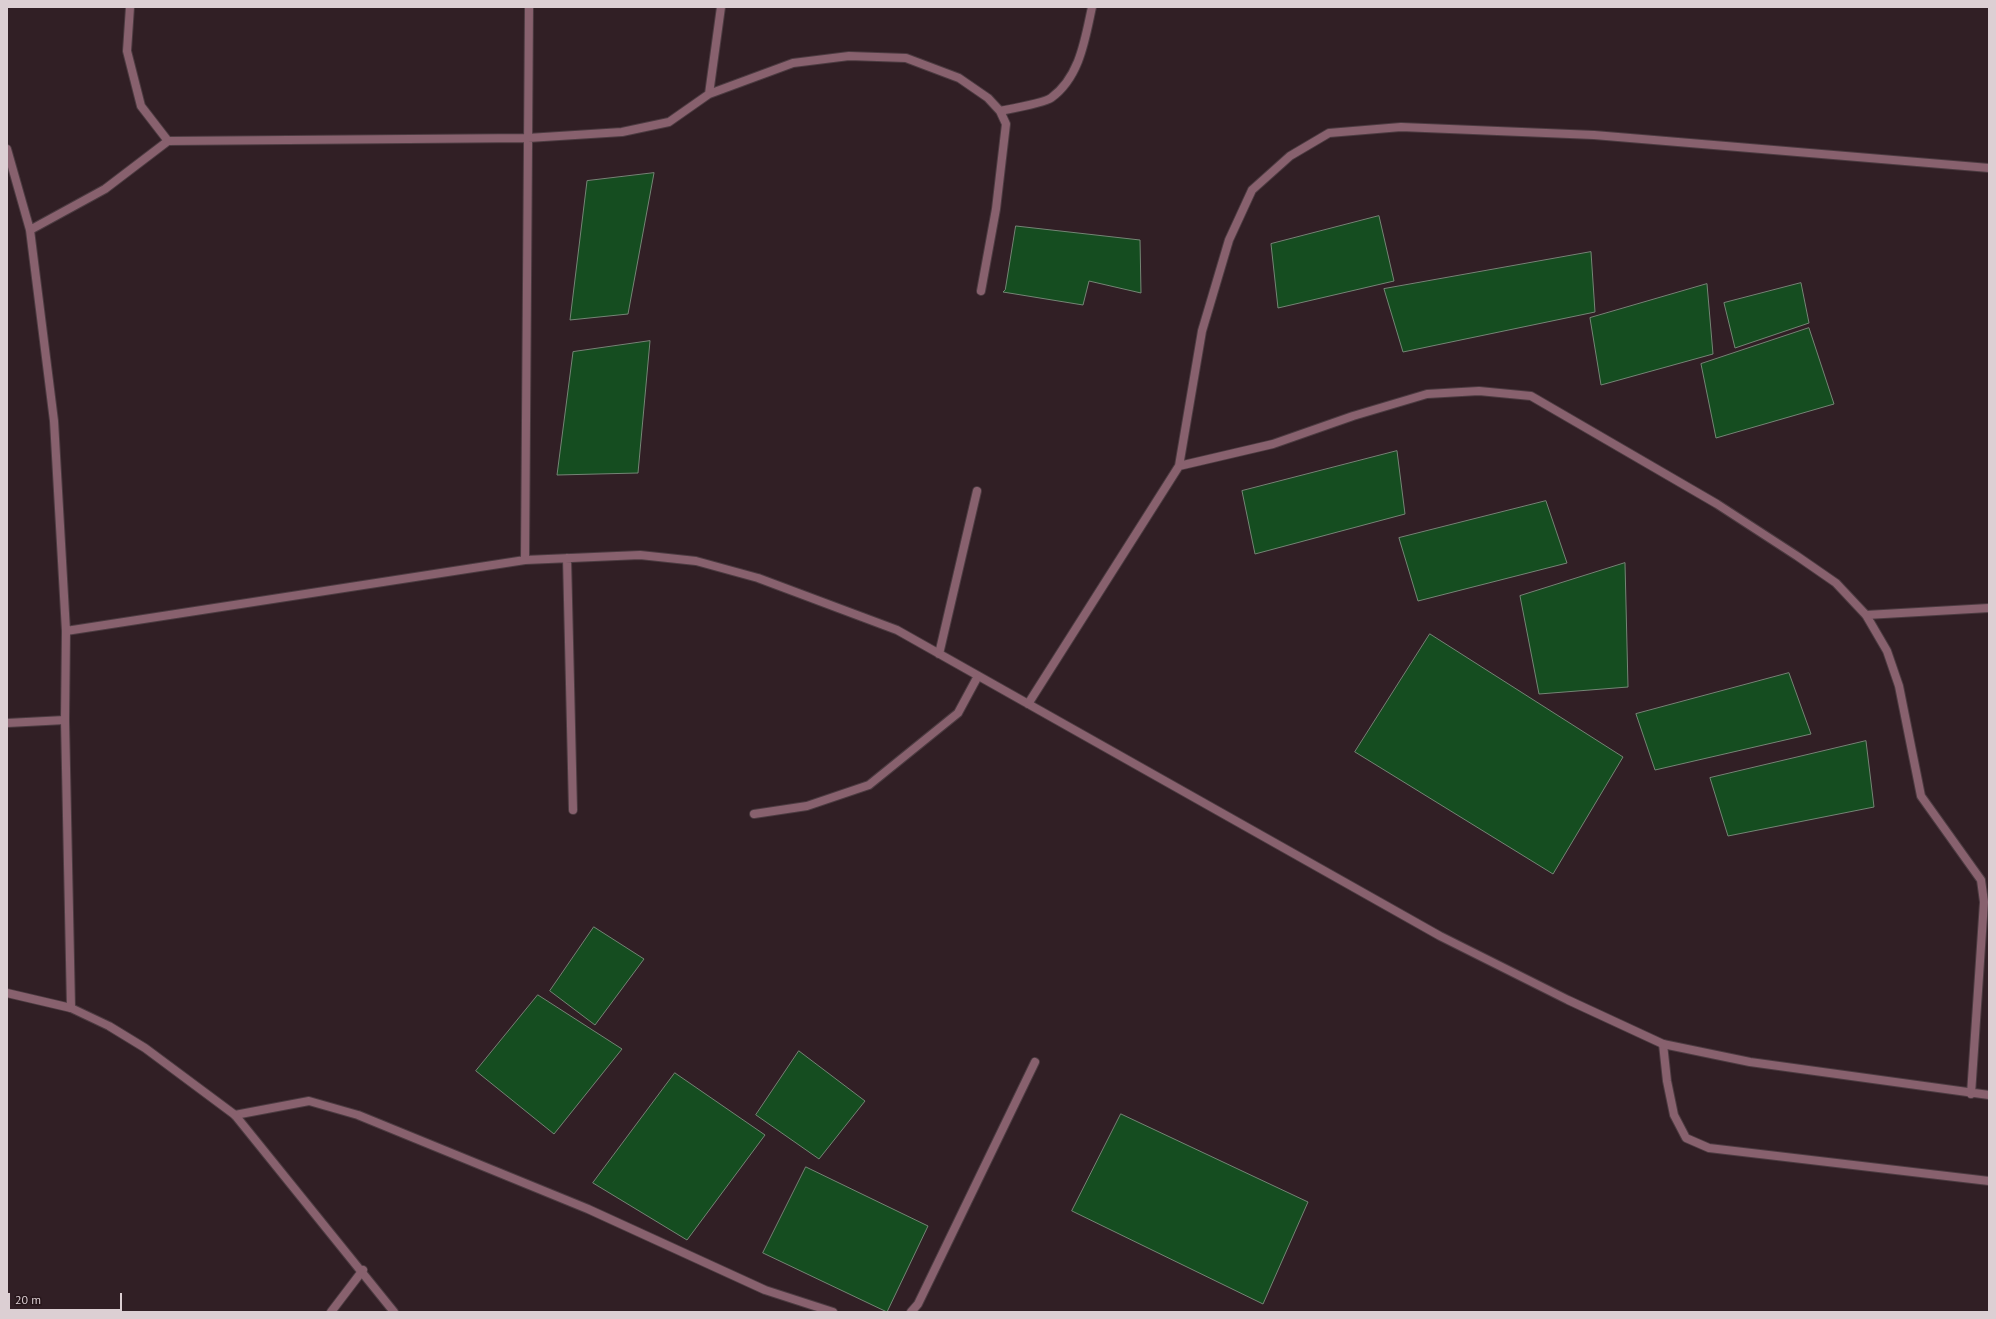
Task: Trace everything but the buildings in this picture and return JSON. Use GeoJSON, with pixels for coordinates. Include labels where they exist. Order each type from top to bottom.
{"type":"FeatureCollection","features":[{"type":"Feature","properties":{"kind":"street"},"geometry":{"type":"LineString","coordinates":[[130,7],[127,51],[141,106],[168,141]]}},
{"type":"Feature","properties":{"kind":"street"},"geometry":{"type":"LineString","coordinates":[[525,560],[529,7]]}},
{"type":"Feature","properties":{"kind":"street"},"geometry":{"type":"LineString","coordinates":[[709,94],[721,7]]}},
{"type":"Feature","properties":{"kind":"street"},"geometry":{"type":"LineString","coordinates":[[1000,111],[1050,99],[1067,81],[1083,52],[1092,7]]}},
{"type":"Feature","properties":{"kind":"street"},"geometry":{"type":"LineString","coordinates":[[30,230],[104,189],[168,141],[528,138],[622,132],[669,122],[709,94],[793,63],[849,56],[906,58],[959,78],[988,98],[1000,111],[1006,124],[996,209],[981,291]]}},
{"type":"Feature","properties":{"kind":"street"},"geometry":{"type":"LineString","coordinates":[[1028,704],[1179,466],[1202,331],[1228,240],[1252,190],[1290,156],[1329,133],[1401,127],[1594,135],[1989,168]]}},
{"type":"Feature","properties":{"kind":"street"},"geometry":{"type":"LineString","coordinates":[[7,149],[30,230],[54,422],[66,632],[65,720],[71,1008]]}},
{"type":"Feature","properties":{"kind":"street"},"geometry":{"type":"LineString","coordinates":[[1179,466],[1273,444],[1353,416],[1427,394],[1479,391],[1531,396],[1717,504],[1836,583],[1866,614],[1887,651],[1899,686],[1921,796],[1981,880],[1984,902],[1971,1094]]}},
{"type":"Feature","properties":{"kind":"street"},"geometry":{"type":"LineString","coordinates":[[939,654],[977,491]]}},
{"type":"Feature","properties":{"kind":"street"},"geometry":{"type":"LineString","coordinates":[[66,632],[525,560],[640,555],[696,561],[758,578],[896,630],[1440,936],[1568,1000],[1663,1044],[1750,1062],[1971,1094],[1989,1095]]}},
{"type":"Feature","properties":{"kind":"street"},"geometry":{"type":"LineString","coordinates":[[567,558],[573,810]]}},
{"type":"Feature","properties":{"kind":"street"},"geometry":{"type":"LineString","coordinates":[[1866,614],[1989,608]]}},
{"type":"Feature","properties":{"kind":"street"},"geometry":{"type":"LineString","coordinates":[[754,814],[807,806],[869,785],[958,713],[978,676]]}},
{"type":"Feature","properties":{"kind":"street"},"geometry":{"type":"LineString","coordinates":[[7,724],[65,720]]}},
{"type":"Feature","properties":{"kind":"street"},"geometry":{"type":"LineString","coordinates":[[7,993],[71,1008],[109,1026],[145,1048],[235,1115],[363,1270],[394,1312]]}},
{"type":"Feature","properties":{"kind":"street"},"geometry":{"type":"LineString","coordinates":[[1663,1044],[1667,1081],[1674,1115],[1686,1138],[1709,1148],[1989,1180]]}},
{"type":"Feature","properties":{"kind":"street"},"geometry":{"type":"LineString","coordinates":[[911,1312],[918,1304],[1035,1062]]}},
{"type":"Feature","properties":{"kind":"street"},"geometry":{"type":"LineString","coordinates":[[235,1115],[309,1101],[358,1115],[588,1209],[765,1290],[833,1312]]}},
{"type":"Feature","properties":{"kind":"street"},"geometry":{"type":"LineString","coordinates":[[331,1312],[363,1270]]}}]}
